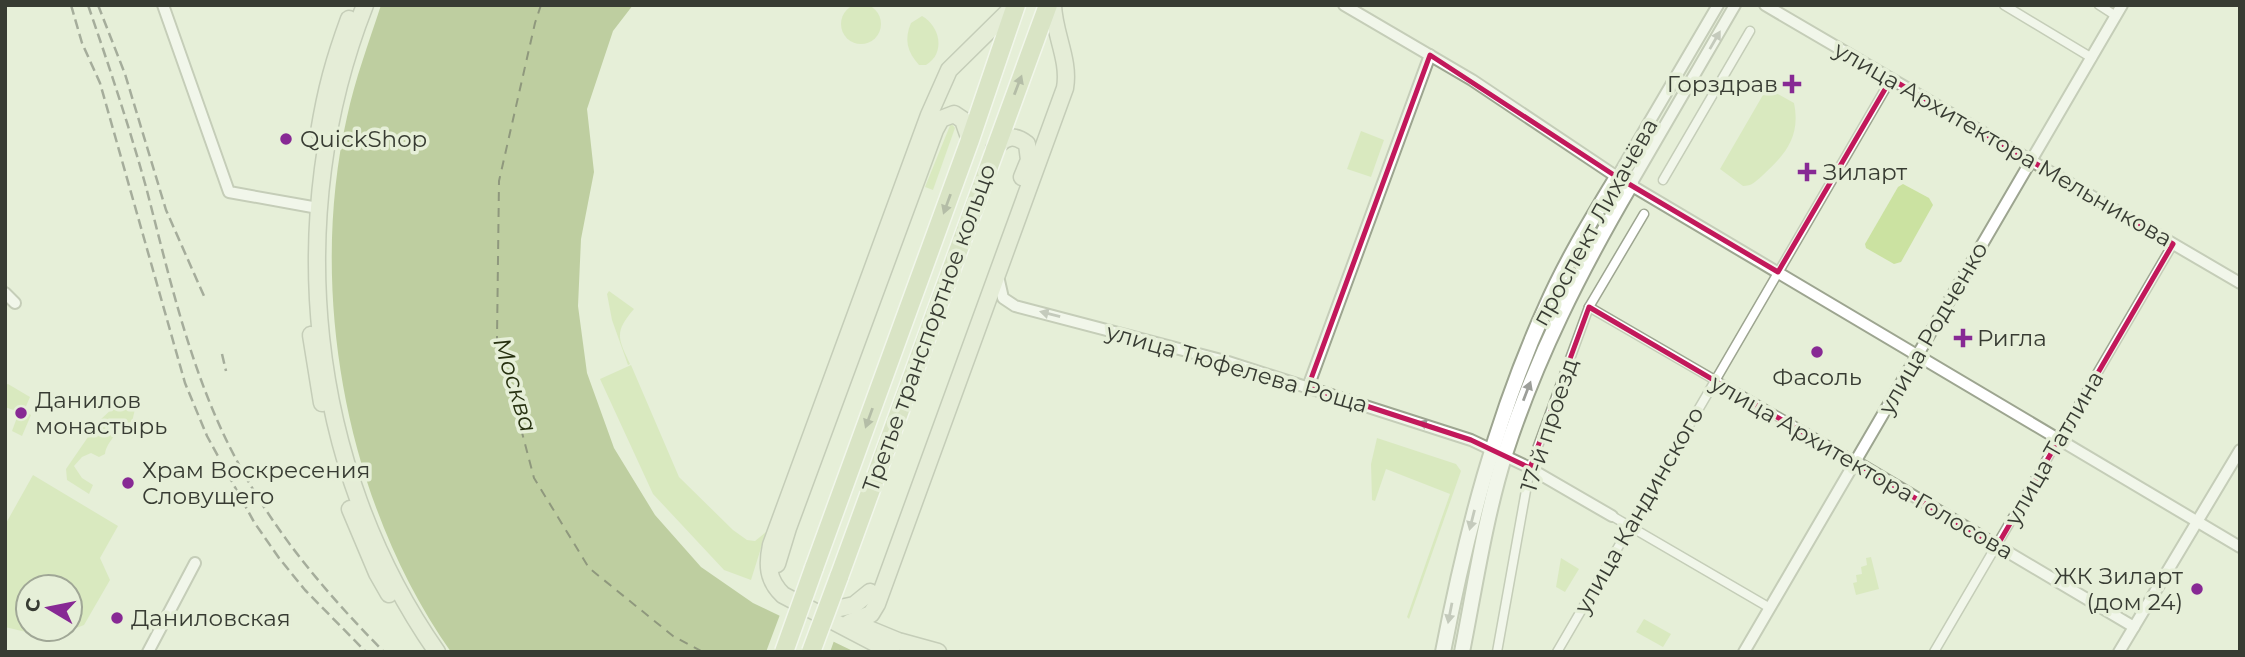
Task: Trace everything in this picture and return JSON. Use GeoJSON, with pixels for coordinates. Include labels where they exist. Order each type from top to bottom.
{"type":"FeatureCollection","features":[{"type":"Feature","properties":{"kind":"main road"},"geometry":{"type":"LineString","coordinates":[[354,5],[326,87],[306,278],[309,326],[316,381],[351,512],[377,573],[425,652]]}},
{"type":"Feature","properties":{"kind":"main road"},"geometry":{"type":"LineString","coordinates":[[365,5],[340,83],[313,208],[320,321],[328,382],[360,506],[404,602],[437,652]]}},
{"type":"Feature","properties":{"kind":"main road"},"geometry":{"type":"LineString","coordinates":[[937,652],[890,647],[859,614],[792,600],[777,589],[768,568],[775,528],[945,76],[1016,5]]}},
{"type":"Feature","properties":{"kind":"main road","name":"Третье транспортное кольцо"},"geometry":{"type":"LineString","coordinates":[[784,652],[970,140],[1016,5]]}},
{"type":"Feature","properties":{"kind":"main road"},"geometry":{"type":"LineString","coordinates":[[859,614],[998,275],[1065,88],[1067,70],[1051,5]]}},
{"type":"Feature","properties":{"kind":"main road","name":"Третье транспортное кольцо"},"geometry":{"type":"LineString","coordinates":[[811,652],[994,149],[1051,5]]}},
{"type":"Feature","properties":{"kind":"main road"},"geometry":{"type":"LineString","coordinates":[[890,647],[883,623],[783,584],[779,578],[777,559],[935,130],[941,119],[954,114],[963,120],[970,140]]}},
{"type":"Feature","properties":{"kind":"main road"},"geometry":{"type":"LineString","coordinates":[[859,614],[1029,160],[1027,144],[1014,136],[1002,139],[994,149]]}},
{"type":"Feature","properties":{"kind":"main road"},"geometry":{"type":"LineString","coordinates":[[859,614],[890,647]]}},
{"type":"Feature","properties":{"kind":"street"},"geometry":{"type":"LineString","coordinates":[[163,5],[229,192],[313,208]]}},
{"type":"Feature","properties":{"kind":"street"},"geometry":{"type":"LineString","coordinates":[[1344,5],[1430,55],[1624,180],[2240,547]]}},
{"type":"Feature","properties":{"kind":"street","name":"проспект Лихачёва"},"geometry":{"type":"LineString","coordinates":[[1624,180],[1718,5]]}},
{"type":"Feature","properties":{"kind":"street","name":"проспект Лихачёва"},"geometry":{"type":"LineString","coordinates":[[1443,652],[1458,575],[1498,452],[1513,388],[1547,304],[1577,244],[1624,180],[1735,5]]}},
{"type":"Feature","properties":{"kind":"street","name":"улица Архитектора Мельникова"},"geometry":{"type":"LineString","coordinates":[[1765,5],[2240,283]]}},
{"type":"Feature","properties":{"kind":"street"},"geometry":{"type":"LineString","coordinates":[[2004,5],[2092,58]]}},
{"type":"Feature","properties":{"kind":"street"},"geometry":{"type":"LineString","coordinates":[[2099,5],[2116,16]]}},
{"type":"Feature","properties":{"kind":"street","name":"улица Родченко"},"geometry":{"type":"LineString","coordinates":[[1744,652],[2122,5]]}},
{"type":"Feature","properties":{"kind":"street"},"geometry":{"type":"LineString","coordinates":[[1663,180],[1750,31]]}},
{"type":"Feature","properties":{"kind":"street"},"geometry":{"type":"LineString","coordinates":[[1308,387],[1430,55]]}},
{"type":"Feature","properties":{"kind":"street","name":"улица Кандинского"},"geometry":{"type":"LineString","coordinates":[[1557,652],[1891,79]]}},
{"type":"Feature","properties":{"kind":"street","name":"17-й проезд"},"geometry":{"type":"LineString","coordinates":[[1497,652],[1530,468],[1589,307],[1644,214]]}},
{"type":"Feature","properties":{"kind":"street","name":"улица Татлина"},"geometry":{"type":"LineString","coordinates":[[1934,652],[2174,244]]}},
{"type":"Feature","properties":{"kind":"street","name":"улица Тюфелева Роща"},"geometry":{"type":"LineString","coordinates":[[998,275],[1003,298],[1015,306],[1183,349],[1458,435],[1530,468],[1612,516]]}},
{"type":"Feature","properties":{"kind":"street"},"geometry":{"type":"LineString","coordinates":[[5,293],[15,303]]}},
{"type":"Feature","properties":{"kind":"street","name":"улица Архитектора Голосова"},"geometry":{"type":"LineString","coordinates":[[1589,307],[2134,628]]}},
{"type":"Feature","properties":{"kind":"street"},"geometry":{"type":"LineString","coordinates":[[2119,652],[2240,450]]}},
{"type":"Feature","properties":{"kind":"street","name":"проспект Лихачёва"},"geometry":{"type":"LineString","coordinates":[[1462,652],[1488,522],[1498,452]]}},
{"type":"Feature","properties":{"kind":"street"},"geometry":{"type":"LineString","coordinates":[[1612,516],[1770,608]]}},
{"type":"Feature","properties":{"kind":"street"},"geometry":{"type":"LineString","coordinates":[[148,652],[195,563]]}},
{"type":"Feature","properties":{"kind":"highlighted area"},"geometry":{"type":"Polygon","coordinates":[[[1430,55],[1617,177],[1778,272],[1891,79],[2173,244],[1997,546],[1589,307],[1530,468],[1471,440],[1308,387],[1430,55]]]}},
{"type":"Feature","properties":{"kind":"shaded area"},"geometry":{"type":"Polygon","coordinates":[[[861,4],[869,5],[875,10],[880,16],[880,32],[875,38],[869,43],[861,44],[853,43],[847,38],[842,32],[841,24],[842,16],[847,10],[853,5],[861,4]]]}},
{"type":"Feature","properties":{"kind":"shaded area"},"geometry":{"type":"Polygon","coordinates":[[[922,16],[933,26],[938,40],[936,54],[926,65],[919,65],[915,60],[907,40],[911,23],[922,16]]]}},
{"type":"Feature","properties":{"kind":"shaded area"},"geometry":{"type":"Polygon","coordinates":[[[1767,88],[1794,103],[1796,115],[1793,136],[1784,153],[1770,168],[1753,183],[1743,186],[1720,169],[1767,88]]]}},
{"type":"Feature","properties":{"kind":"shaded area"},"geometry":{"type":"Polygon","coordinates":[[[951,123],[955,128],[933,190],[925,187],[951,123]]]}},
{"type":"Feature","properties":{"kind":"shaded area"},"geometry":{"type":"Polygon","coordinates":[[[1361,131],[1384,140],[1371,177],[1347,169],[1361,131]]]}},
{"type":"Feature","properties":{"kind":"shaded area"},"geometry":{"type":"Polygon","coordinates":[[[1903,184],[1929,198],[1933,205],[1901,262],[1894,264],[1866,248],[1865,244],[1898,187],[1903,184]]]}},
{"type":"Feature","properties":{"kind":"shaded area"},"geometry":{"type":"Polygon","coordinates":[[[609,291],[634,309],[623,324],[620,335],[630,364],[628,365],[612,320],[607,294],[609,291]]]}},
{"type":"Feature","properties":{"kind":"shaded area"},"geometry":{"type":"Polygon","coordinates":[[[631,365],[679,477],[733,530],[747,540],[755,541],[766,532],[751,580],[724,570],[653,494],[600,379],[631,365]]]}},
{"type":"Feature","properties":{"kind":"shaded area"},"geometry":{"type":"Polygon","coordinates":[[[8,384],[30,397],[24,411],[31,415],[22,436],[12,431],[19,412],[5,407],[5,385],[8,384]]]}},
{"type":"Feature","properties":{"kind":"shaded area"},"geometry":{"type":"Polygon","coordinates":[[[130,392],[137,397],[133,402],[135,409],[132,422],[117,425],[105,454],[99,457],[91,453],[82,457],[74,466],[82,478],[93,485],[89,494],[67,480],[66,469],[99,421],[130,392]]]}},
{"type":"Feature","properties":{"kind":"shaded area"},"geometry":{"type":"Polygon","coordinates":[[[1377,438],[1456,464],[1461,471],[1409,619],[1407,617],[1450,494],[1386,469],[1375,501],[1372,500],[1371,464],[1377,438]]]}},
{"type":"Feature","properties":{"kind":"shaded area"},"geometry":{"type":"Polygon","coordinates":[[[33,475],[118,526],[100,558],[110,580],[84,625],[84,573],[14,573],[14,629],[5,627],[5,525],[33,475]]]}},
{"type":"Feature","properties":{"kind":"shaded area"},"geometry":{"type":"Polygon","coordinates":[[[1871,557],[1879,589],[1856,595],[1853,583],[1857,582],[1856,575],[1862,574],[1861,567],[1867,565],[1866,558],[1871,557]]]}},
{"type":"Feature","properties":{"kind":"shaded area"},"geometry":{"type":"Polygon","coordinates":[[[1561,558],[1579,569],[1565,592],[1556,587],[1561,558]]]}},
{"type":"Feature","properties":{"kind":"shaded area"},"geometry":{"type":"Polygon","coordinates":[[[1644,619],[1671,634],[1663,647],[1636,632],[1644,619]]]}},
{"type":"Feature","properties":{"kind":"water","name":"Москва"},"geometry":{"type":"Polygon","coordinates":[[[381,5],[633,5],[613,31],[587,109],[594,172],[581,239],[578,306],[587,373],[614,448],[655,515],[701,567],[753,603],[855,652],[451,652],[415,594],[385,531],[362,465],[345,395],[335,325],[332,254],[336,184],[350,103],[381,5]]]}},
{"type":"Feature","properties":{"kind":"pier"},"geometry":{"type":"Polygon","coordinates":[[[781,612],[835,638],[830,652],[766,652],[781,612]]]}},
{"type":"Feature","properties":{"kind":"ferry route"},"geometry":{"type":"LineString","coordinates":[[541,5],[499,181],[497,338],[534,478],[589,568],[673,636],[703,652]]}},
{"type":"Feature","properties":{"kind":"railway"},"geometry":{"type":"LineString","coordinates":[[71,5],[82,43],[100,83],[185,383],[207,436],[254,522],[279,558],[305,590],[366,652]]}},
{"type":"Feature","properties":{"kind":"railway"},"geometry":{"type":"LineString","coordinates":[[88,5],[139,164],[183,326],[220,427],[251,486],[284,537],[302,561],[384,652]]}},
{"type":"Feature","properties":{"kind":"railway"},"geometry":{"type":"LineString","coordinates":[[98,5],[125,74],[166,210],[204,296]]}},
{"type":"Feature","properties":{"kind":"railway"},"geometry":{"type":"LineString","coordinates":[[222,354],[226,371]]}},
{"type":"Feature","properties":{"kind":"place","name":"Горздрав"},"geometry":{"type":"Point","coordinates":[1792,84]}},
{"type":"Feature","properties":{"kind":"place","name":"QuickShop"},"geometry":{"type":"Point","coordinates":[286,139]}},
{"type":"Feature","properties":{"kind":"place","name":"Зиларт"},"geometry":{"type":"Point","coordinates":[1807,172]}},
{"type":"Feature","properties":{"kind":"place","name":"Ригла"},"geometry":{"type":"Point","coordinates":[1963,338]}},
{"type":"Feature","properties":{"kind":"place","name":"Фасоль"},"geometry":{"type":"Point","coordinates":[1817,352]}},
{"type":"Feature","properties":{"kind":"place","name":"Данилов монастырь"},"geometry":{"type":"Point","coordinates":[21,413]}},
{"type":"Feature","properties":{"kind":"place","name":"Храм Воскресения Словущего"},"geometry":{"type":"Point","coordinates":[128,483]}},
{"type":"Feature","properties":{"kind":"place","name":"ЖК Зиларт (дом 24)"},"geometry":{"type":"Point","coordinates":[2197,589]}},
{"type":"Feature","properties":{"kind":"place","name":"Даниловская"},"geometry":{"type":"Point","coordinates":[117,618]}}]}
